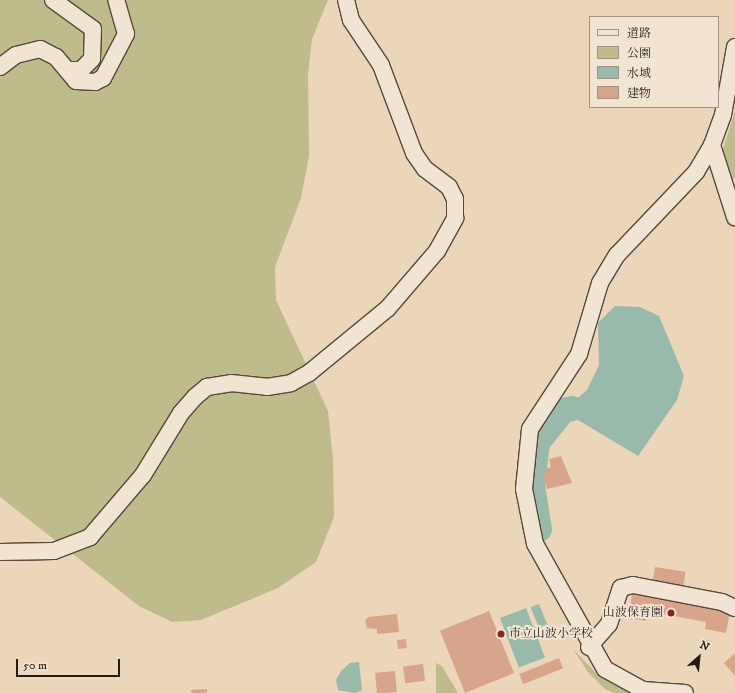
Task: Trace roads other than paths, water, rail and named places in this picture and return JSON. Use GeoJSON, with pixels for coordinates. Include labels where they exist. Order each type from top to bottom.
{"type":"FeatureCollection","features":[{"type":"Feature","properties":{"kind":"street"},"geometry":{"type":"LineString","coordinates":[[53,0],[93,29],[92,59],[81,70],[67,70]]}},
{"type":"Feature","properties":{"kind":"street"},"geometry":{"type":"LineString","coordinates":[[0,67],[16,55],[40,48],[56,57],[76,81],[94,82],[103,78],[115,62],[126,34],[116,0]]}},
{"type":"Feature","properties":{"kind":"street"},"geometry":{"type":"LineString","coordinates":[[0,552],[54,551],[90,537],[143,475],[181,413],[195,397],[208,387],[231,383],[267,387],[291,383],[309,373],[388,308],[437,251],[455,218],[455,199],[449,187],[425,169],[414,153],[382,65],[350,20],[346,0]]}},
{"type":"Feature","properties":{"kind":"street"},"geometry":{"type":"LineString","coordinates":[[685,693],[644,690],[605,669],[589,647],[535,544],[524,489],[530,429],[579,354],[600,283],[617,255],[696,172],[712,145],[722,115],[735,47]]}},
{"type":"Feature","properties":{"kind":"street"},"geometry":{"type":"LineString","coordinates":[[712,145],[735,216]]}},
{"type":"Feature","properties":{"kind":"street"},"geometry":{"type":"LineString","coordinates":[[589,647],[609,624],[621,588],[632,585],[722,602],[735,608]]}},
{"type":"Feature","properties":{"kind":"water"},"geometry":{"type":"Polygon","coordinates":[[[615,306],[640,307],[659,316],[684,376],[677,400],[638,456],[573,417],[574,401],[587,390],[599,365],[598,323],[615,306]]]}},
{"type":"Feature","properties":{"kind":"water"},"geometry":{"type":"Polygon","coordinates":[[[539,604],[547,624],[539,628],[531,607],[539,604]]]}},
{"type":"Feature","properties":{"kind":"water"},"geometry":{"type":"Polygon","coordinates":[[[526,608],[545,657],[519,668],[500,618],[526,608]]]}},
{"type":"Feature","properties":{"kind":"water"},"geometry":{"type":"Polygon","coordinates":[[[359,662],[362,690],[355,693],[338,690],[336,680],[341,671],[350,663],[359,662]]]}},
{"type":"Feature","properties":{"kind":"waterway"},"geometry":{"type":"LineString","coordinates":[[539,529],[532,485],[537,442],[563,410],[572,408]]}},
{"type":"Feature","properties":{"kind":"place","name":"山波保育園"},"geometry":{"type":"Point","coordinates":[671,613]}},
{"type":"Feature","properties":{"kind":"place","name":"市立山波小学校"},"geometry":{"type":"Point","coordinates":[501,634]}}]}
